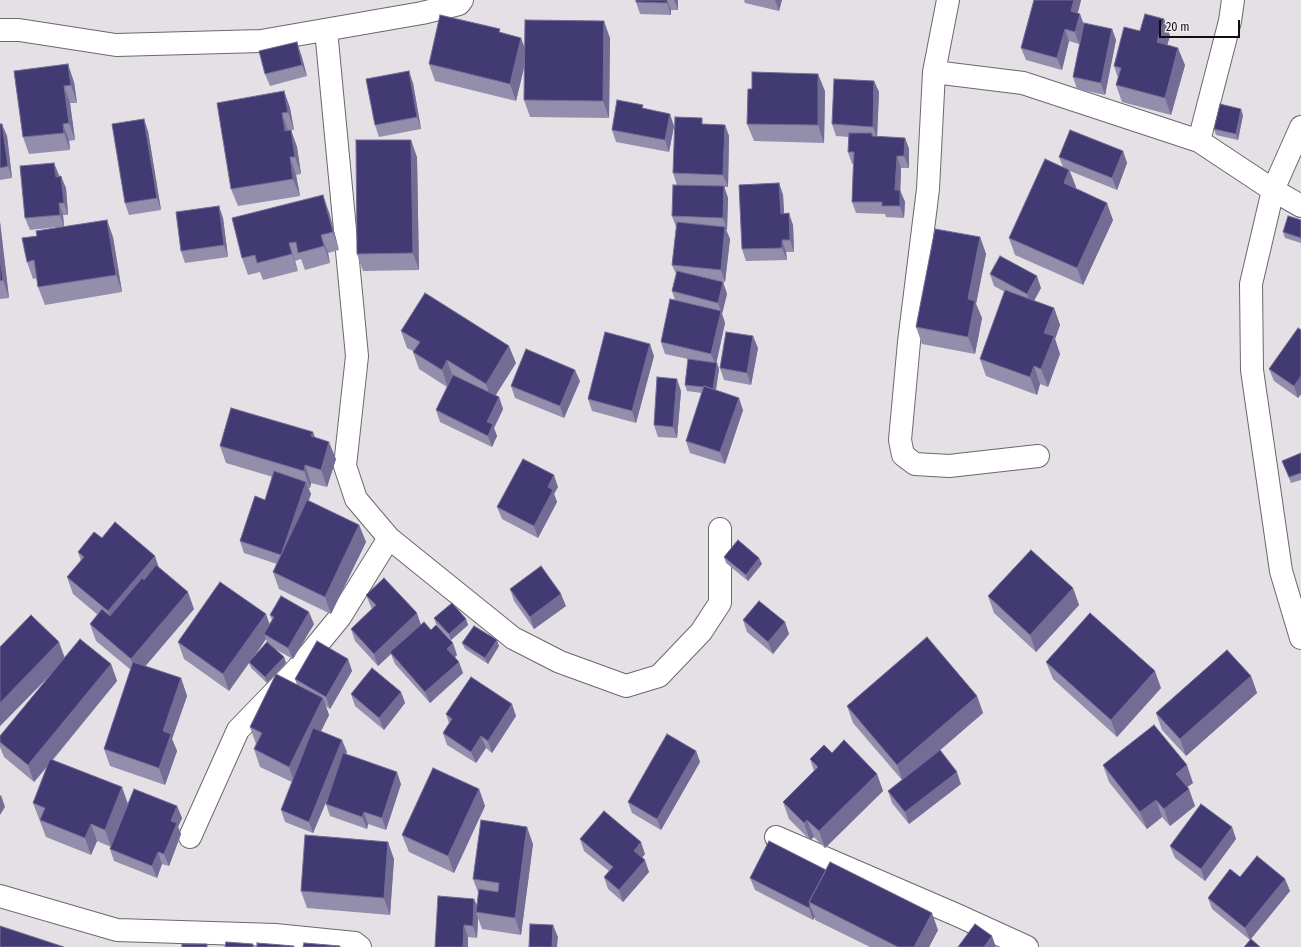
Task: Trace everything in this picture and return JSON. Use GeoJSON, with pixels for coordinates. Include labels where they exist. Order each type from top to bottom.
{"type":"FeatureCollection","features":[{"type":"Feature","properties":{"kind":"street"},"geometry":{"type":"LineString","coordinates":[[0,30],[19,30],[116,45],[261,41],[422,13],[459,4],[462,0]]}},
{"type":"Feature","properties":{"kind":"street"},"geometry":{"type":"LineString","coordinates":[[948,0],[934,72],[928,189],[909,342],[900,440],[903,455],[915,464],[949,466],[1038,456]]}},
{"type":"Feature","properties":{"kind":"street"},"geometry":{"type":"LineString","coordinates":[[1199,141],[1230,21],[1233,0]]}},
{"type":"Feature","properties":{"kind":"street"},"geometry":{"type":"LineString","coordinates":[[326,30],[357,356],[345,466],[356,499],[389,538],[513,638],[560,662],[626,686],[659,676],[701,632],[720,603],[720,529]]}},
{"type":"Feature","properties":{"kind":"street"},"geometry":{"type":"LineString","coordinates":[[934,72],[1023,83],[1199,141],[1273,190],[1301,206]]}},
{"type":"Feature","properties":{"kind":"street"},"geometry":{"type":"LineString","coordinates":[[1301,127],[1273,190],[1251,284],[1252,370],[1281,572],[1301,638]]}},
{"type":"Feature","properties":{"kind":"street"},"geometry":{"type":"LineString","coordinates":[[190,838],[238,730],[298,668],[340,617],[389,538]]}},
{"type":"Feature","properties":{"kind":"street"},"geometry":{"type":"LineString","coordinates":[[776,838],[957,915],[1027,947]]}},
{"type":"Feature","properties":{"kind":"street"},"geometry":{"type":"LineString","coordinates":[[0,896],[117,930],[275,934],[355,943],[360,947]]}},
{"type":"Feature","properties":{"kind":"building"},"geometry":{"type":"Polygon","coordinates":[[[636,0],[667,0],[667,3],[636,2],[636,0]]]}},
{"type":"Feature","properties":{"kind":"building"},"geometry":{"type":"Polygon","coordinates":[[[1034,0],[1074,0],[1071,11],[1080,14],[1075,32],[1065,29],[1057,58],[1021,48],[1034,0]]]}},
{"type":"Feature","properties":{"kind":"building"},"geometry":{"type":"Polygon","coordinates":[[[1145,14],[1164,19],[1157,42],[1178,48],[1165,98],[1116,85],[1121,68],[1114,66],[1124,27],[1140,31],[1145,14]]]}},
{"type":"Feature","properties":{"kind":"building"},"geometry":{"type":"Polygon","coordinates":[[[440,15],[500,29],[499,32],[521,38],[510,84],[429,64],[440,15]]]}},
{"type":"Feature","properties":{"kind":"building"},"geometry":{"type":"Polygon","coordinates":[[[525,20],[604,21],[603,101],[524,100],[525,20]]]}},
{"type":"Feature","properties":{"kind":"building"},"geometry":{"type":"Polygon","coordinates":[[[1084,23],[1112,29],[1101,83],[1073,77],[1084,23]]]}},
{"type":"Feature","properties":{"kind":"building"},"geometry":{"type":"Polygon","coordinates":[[[297,42],[302,65],[265,74],[259,51],[297,42]]]}},
{"type":"Feature","properties":{"kind":"building"},"geometry":{"type":"Polygon","coordinates":[[[68,64],[71,85],[64,86],[69,123],[63,124],[64,133],[23,137],[14,71],[68,64]]]}},
{"type":"Feature","properties":{"kind":"building"},"geometry":{"type":"Polygon","coordinates":[[[409,71],[417,117],[375,125],[366,79],[409,71]]]}},
{"type":"Feature","properties":{"kind":"building"},"geometry":{"type":"Polygon","coordinates":[[[752,72],[818,74],[818,125],[747,124],[748,89],[752,89],[752,72]]]}},
{"type":"Feature","properties":{"kind":"building"},"geometry":{"type":"Polygon","coordinates":[[[834,79],[874,81],[873,127],[832,124],[834,79]]]}},
{"type":"Feature","properties":{"kind":"building"},"geometry":{"type":"Polygon","coordinates":[[[284,91],[288,112],[282,113],[285,131],[291,130],[295,157],[290,157],[293,179],[231,189],[217,103],[284,91]]]}},
{"type":"Feature","properties":{"kind":"building"},"geometry":{"type":"Polygon","coordinates":[[[617,100],[643,105],[642,108],[670,114],[665,140],[612,130],[617,100]]]}},
{"type":"Feature","properties":{"kind":"building"},"geometry":{"type":"Polygon","coordinates":[[[1220,104],[1241,109],[1236,134],[1214,129],[1220,104]]]}},
{"type":"Feature","properties":{"kind":"building"},"geometry":{"type":"Polygon","coordinates":[[[675,117],[702,118],[702,124],[725,125],[723,175],[673,173],[675,117]]]}},
{"type":"Feature","properties":{"kind":"building"},"geometry":{"type":"Polygon","coordinates":[[[144,119],[157,198],[125,203],[112,124],[144,119]]]}},
{"type":"Feature","properties":{"kind":"building"},"geometry":{"type":"Polygon","coordinates":[[[0,124],[2,124],[8,166],[0,168],[0,124]]]}},
{"type":"Feature","properties":{"kind":"building"},"geometry":{"type":"Polygon","coordinates":[[[1070,130],[1123,151],[1112,178],[1059,157],[1070,130]]]}},
{"type":"Feature","properties":{"kind":"building"},"geometry":{"type":"Polygon","coordinates":[[[849,133],[872,133],[872,136],[905,138],[904,156],[897,156],[895,190],[900,190],[900,206],[882,206],[882,202],[852,202],[854,152],[848,152],[849,133]]]}},
{"type":"Feature","properties":{"kind":"building"},"geometry":{"type":"Polygon","coordinates":[[[356,140],[411,140],[413,253],[357,254],[356,140]]]}},
{"type":"Feature","properties":{"kind":"building"},"geometry":{"type":"Polygon","coordinates":[[[1045,159],[1069,170],[1064,183],[1107,203],[1077,268],[1009,238],[1045,159]]]}},
{"type":"Feature","properties":{"kind":"building"},"geometry":{"type":"Polygon","coordinates":[[[54,163],[56,177],[61,176],[64,203],[59,203],[60,215],[25,218],[20,166],[54,163]]]}},
{"type":"Feature","properties":{"kind":"building"},"geometry":{"type":"Polygon","coordinates":[[[779,183],[781,214],[789,213],[790,240],[782,240],[782,248],[742,249],[739,185],[779,183]]]}},
{"type":"Feature","properties":{"kind":"building"},"geometry":{"type":"Polygon","coordinates":[[[673,185],[724,186],[723,218],[672,216],[673,185]]]}},
{"type":"Feature","properties":{"kind":"building"},"geometry":{"type":"Polygon","coordinates":[[[323,195],[333,232],[321,235],[324,246],[298,253],[296,242],[289,243],[292,254],[257,263],[255,255],[242,258],[232,218],[323,195]]]}},
{"type":"Feature","properties":{"kind":"building"},"geometry":{"type":"Polygon","coordinates":[[[219,206],[224,245],[181,251],[176,212],[219,206]]]}},
{"type":"Feature","properties":{"kind":"building"},"geometry":{"type":"Polygon","coordinates":[[[1288,216],[1301,220],[1301,238],[1283,232],[1288,216]]]}},
{"type":"Feature","properties":{"kind":"building"},"geometry":{"type":"Polygon","coordinates":[[[107,220],[116,275],[38,287],[34,260],[27,262],[22,238],[37,236],[36,231],[107,220]]]}},
{"type":"Feature","properties":{"kind":"building"},"geometry":{"type":"Polygon","coordinates":[[[677,222],[725,227],[721,270],[672,265],[677,222]]]}},
{"type":"Feature","properties":{"kind":"building"},"geometry":{"type":"Polygon","coordinates":[[[935,229],[980,237],[968,299],[975,301],[968,337],[916,327],[935,229]]]}},
{"type":"Feature","properties":{"kind":"building"},"geometry":{"type":"Polygon","coordinates":[[[1000,256],[1037,276],[1027,294],[990,274],[1000,256]]]}},
{"type":"Feature","properties":{"kind":"building"},"geometry":{"type":"Polygon","coordinates":[[[0,257],[3,280],[0,281],[0,257]]]}},
{"type":"Feature","properties":{"kind":"building"},"geometry":{"type":"Polygon","coordinates":[[[677,271],[723,282],[718,303],[672,291],[677,271]]]}},
{"type":"Feature","properties":{"kind":"building"},"geometry":{"type":"Polygon","coordinates":[[[1005,290],[1054,308],[1044,333],[1054,336],[1041,369],[1034,366],[1030,377],[980,359],[1005,290]]]}},
{"type":"Feature","properties":{"kind":"building"},"geometry":{"type":"Polygon","coordinates":[[[425,293],[509,346],[486,384],[447,360],[442,370],[413,352],[420,342],[401,331],[425,293]]]}},
{"type":"Feature","properties":{"kind":"building"},"geometry":{"type":"Polygon","coordinates":[[[670,299],[721,311],[711,354],[661,342],[670,299]]]}},
{"type":"Feature","properties":{"kind":"building"},"geometry":{"type":"Polygon","coordinates":[[[1298,328],[1301,330],[1301,376],[1294,386],[1269,369],[1298,328]]]}},
{"type":"Feature","properties":{"kind":"building"},"geometry":{"type":"Polygon","coordinates":[[[605,332],[650,344],[632,411],[588,399],[605,332]]]}},
{"type":"Feature","properties":{"kind":"building"},"geometry":{"type":"Polygon","coordinates":[[[726,332],[753,336],[747,373],[720,368],[726,332]]]}},
{"type":"Feature","properties":{"kind":"building"},"geometry":{"type":"Polygon","coordinates":[[[526,349],[575,370],[560,406],[511,386],[526,349]]]}},
{"type":"Feature","properties":{"kind":"building"},"geometry":{"type":"Polygon","coordinates":[[[688,359],[717,363],[713,389],[704,386],[685,385],[688,359]]]}},
{"type":"Feature","properties":{"kind":"building"},"geometry":{"type":"Polygon","coordinates":[[[453,375],[499,397],[487,422],[493,424],[488,436],[436,410],[453,375]]]}},
{"type":"Feature","properties":{"kind":"building"},"geometry":{"type":"Polygon","coordinates":[[[657,377],[677,379],[673,427],[654,425],[657,377]]]}},
{"type":"Feature","properties":{"kind":"building"},"geometry":{"type":"Polygon","coordinates":[[[704,386],[739,398],[720,452],[686,441],[704,386]]]}},
{"type":"Feature","properties":{"kind":"building"},"geometry":{"type":"Polygon","coordinates":[[[231,408],[313,432],[311,436],[329,442],[321,470],[305,465],[304,471],[220,446],[231,408]]]}},
{"type":"Feature","properties":{"kind":"building"},"geometry":{"type":"Polygon","coordinates":[[[1301,453],[1301,473],[1289,477],[1282,461],[1301,453]]]}},
{"type":"Feature","properties":{"kind":"building"},"geometry":{"type":"Polygon","coordinates":[[[523,459],[554,475],[548,487],[553,490],[534,526],[497,507],[523,459]]]}},
{"type":"Feature","properties":{"kind":"building"},"geometry":{"type":"Polygon","coordinates":[[[274,471],[306,482],[281,555],[240,541],[255,496],[265,500],[274,471]]]}},
{"type":"Feature","properties":{"kind":"building"},"geometry":{"type":"Polygon","coordinates":[[[307,500],[359,525],[325,597],[273,572],[307,500]]]}},
{"type":"Feature","properties":{"kind":"building"},"geometry":{"type":"Polygon","coordinates":[[[115,522],[155,556],[108,611],[67,577],[84,557],[78,552],[94,532],[102,538],[115,522]]]}},
{"type":"Feature","properties":{"kind":"building"},"geometry":{"type":"Polygon","coordinates":[[[738,540],[759,558],[746,575],[724,557],[738,540]]]}},
{"type":"Feature","properties":{"kind":"building"},"geometry":{"type":"Polygon","coordinates":[[[1031,550],[1073,588],[1030,635],[988,596],[1031,550]]]}},
{"type":"Feature","properties":{"kind":"building"},"geometry":{"type":"Polygon","coordinates":[[[156,565],[188,592],[131,659],[90,624],[102,609],[110,616],[142,578],[144,580],[156,565]]]}},
{"type":"Feature","properties":{"kind":"building"},"geometry":{"type":"Polygon","coordinates":[[[541,566],[561,594],[530,617],[510,589],[541,566]]]}},
{"type":"Feature","properties":{"kind":"building"},"geometry":{"type":"Polygon","coordinates":[[[384,578],[417,613],[374,654],[351,629],[376,605],[366,595],[384,578]]]}},
{"type":"Feature","properties":{"kind":"building"},"geometry":{"type":"Polygon","coordinates":[[[220,582],[266,614],[223,674],[178,642],[220,582]]]}},
{"type":"Feature","properties":{"kind":"building"},"geometry":{"type":"Polygon","coordinates":[[[281,596],[309,612],[288,648],[264,634],[274,617],[270,615],[281,596]]]}},
{"type":"Feature","properties":{"kind":"building"},"geometry":{"type":"Polygon","coordinates":[[[759,601],[785,622],[768,642],[743,620],[759,601]]]}},
{"type":"Feature","properties":{"kind":"building"},"geometry":{"type":"Polygon","coordinates":[[[452,603],[466,619],[449,634],[434,618],[452,603]]]}},
{"type":"Feature","properties":{"kind":"building"},"geometry":{"type":"Polygon","coordinates":[[[1090,613],[1155,671],[1111,720],[1046,662],[1090,613]]]}},
{"type":"Feature","properties":{"kind":"building"},"geometry":{"type":"Polygon","coordinates":[[[31,615],[59,642],[0,703],[0,647],[31,615]]]}},
{"type":"Feature","properties":{"kind":"building"},"geometry":{"type":"Polygon","coordinates":[[[424,622],[431,630],[436,625],[453,643],[447,649],[459,662],[425,692],[390,652],[424,622]]]}},
{"type":"Feature","properties":{"kind":"building"},"geometry":{"type":"Polygon","coordinates":[[[474,626],[497,640],[485,658],[462,643],[474,626]]]}},
{"type":"Feature","properties":{"kind":"building"},"geometry":{"type":"Polygon","coordinates":[[[927,637],[977,696],[897,765],[847,706],[927,637]]]}},
{"type":"Feature","properties":{"kind":"building"},"geometry":{"type":"Polygon","coordinates":[[[80,639],[111,664],[28,765],[0,742],[0,736],[80,639]]]}},
{"type":"Feature","properties":{"kind":"building"},"geometry":{"type":"Polygon","coordinates":[[[317,641],[348,659],[326,697],[295,679],[317,641]]]}},
{"type":"Feature","properties":{"kind":"building"},"geometry":{"type":"Polygon","coordinates":[[[267,642],[284,657],[265,677],[249,662],[267,642]]]}},
{"type":"Feature","properties":{"kind":"building"},"geometry":{"type":"Polygon","coordinates":[[[1227,650],[1251,676],[1180,739],[1156,713],[1227,650]]]}},
{"type":"Feature","properties":{"kind":"building"},"geometry":{"type":"Polygon","coordinates":[[[133,662],[181,678],[163,731],[171,734],[159,768],[104,749],[133,662]]]}},
{"type":"Feature","properties":{"kind":"building"},"geometry":{"type":"Polygon","coordinates":[[[372,668],[401,692],[379,718],[351,694],[372,668]]]}},
{"type":"Feature","properties":{"kind":"building"},"geometry":{"type":"Polygon","coordinates":[[[276,674],[323,698],[289,767],[254,749],[262,733],[250,727],[276,674]]]}},
{"type":"Feature","properties":{"kind":"building"},"geometry":{"type":"Polygon","coordinates":[[[471,677],[512,704],[488,741],[481,736],[471,752],[443,733],[452,719],[446,714],[471,677]]]}},
{"type":"Feature","properties":{"kind":"building"},"geometry":{"type":"Polygon","coordinates":[[[1154,725],[1187,765],[1176,774],[1189,789],[1164,809],[1156,800],[1140,812],[1103,765],[1154,725]]]}},
{"type":"Feature","properties":{"kind":"building"},"geometry":{"type":"Polygon","coordinates":[[[313,728],[342,740],[309,822],[281,810],[313,728]]]}},
{"type":"Feature","properties":{"kind":"building"},"geometry":{"type":"Polygon","coordinates":[[[667,734],[696,751],[657,819],[628,802],[667,734]]]}},
{"type":"Feature","properties":{"kind":"building"},"geometry":{"type":"Polygon","coordinates":[[[844,740],[877,774],[819,831],[807,820],[804,823],[783,802],[818,767],[810,759],[824,745],[832,753],[844,740]]]}},
{"type":"Feature","properties":{"kind":"building"},"geometry":{"type":"Polygon","coordinates":[[[940,750],[957,772],[905,812],[888,791],[940,750]]]}},
{"type":"Feature","properties":{"kind":"building"},"geometry":{"type":"Polygon","coordinates":[[[343,753],[397,772],[382,818],[364,812],[362,817],[326,804],[343,753]]]}},
{"type":"Feature","properties":{"kind":"building"},"geometry":{"type":"Polygon","coordinates":[[[50,759],[122,787],[105,830],[91,824],[85,838],[40,820],[45,808],[33,803],[50,759]]]}},
{"type":"Feature","properties":{"kind":"building"},"geometry":{"type":"Polygon","coordinates":[[[433,768],[479,789],[448,856],[402,835],[433,768]]]}},
{"type":"Feature","properties":{"kind":"building"},"geometry":{"type":"Polygon","coordinates":[[[134,789],[177,806],[171,821],[177,823],[164,854],[158,852],[152,866],[110,849],[134,789]]]}},
{"type":"Feature","properties":{"kind":"building"},"geometry":{"type":"Polygon","coordinates":[[[1201,804],[1232,827],[1201,869],[1170,846],[1201,804]]]}},
{"type":"Feature","properties":{"kind":"building"},"geometry":{"type":"Polygon","coordinates":[[[604,811],[641,842],[634,851],[645,860],[619,890],[604,877],[613,867],[580,839],[604,811]]]}},
{"type":"Feature","properties":{"kind":"building"},"geometry":{"type":"Polygon","coordinates":[[[481,820],[527,827],[515,918],[476,912],[479,889],[498,892],[499,883],[473,879],[481,820]]]}},
{"type":"Feature","properties":{"kind":"building"},"geometry":{"type":"Polygon","coordinates":[[[305,835],[388,842],[384,898],[301,891],[305,835]]]}},
{"type":"Feature","properties":{"kind":"building"},"geometry":{"type":"Polygon","coordinates":[[[769,841],[826,870],[809,902],[809,908],[750,878],[769,841]]]}},
{"type":"Feature","properties":{"kind":"building"},"geometry":{"type":"Polygon","coordinates":[[[1257,856],[1285,879],[1245,928],[1208,898],[1230,869],[1240,877],[1257,856]]]}},
{"type":"Feature","properties":{"kind":"building"},"geometry":{"type":"Polygon","coordinates":[[[830,862],[932,913],[914,947],[898,947],[809,902],[830,862]]]}},
{"type":"Feature","properties":{"kind":"building"},"geometry":{"type":"Polygon","coordinates":[[[438,896],[474,899],[473,926],[464,925],[463,947],[435,947],[438,896]]]}},
{"type":"Feature","properties":{"kind":"building"},"geometry":{"type":"Polygon","coordinates":[[[530,924],[553,925],[552,947],[529,947],[530,924]]]}},
{"type":"Feature","properties":{"kind":"building"},"geometry":{"type":"Polygon","coordinates":[[[975,924],[992,936],[984,947],[958,947],[975,924]]]}},
{"type":"Feature","properties":{"kind":"building"},"geometry":{"type":"Polygon","coordinates":[[[0,926],[64,947],[0,947],[0,926]]]}},
{"type":"Feature","properties":{"kind":"building"},"geometry":{"type":"Polygon","coordinates":[[[1251,939],[1260,947],[1244,947],[1251,939]]]}},
{"type":"Feature","properties":{"kind":"building"},"geometry":{"type":"Polygon","coordinates":[[[226,942],[253,944],[253,947],[225,947],[226,942]]]}},
{"type":"Feature","properties":{"kind":"building"},"geometry":{"type":"Polygon","coordinates":[[[257,943],[294,946],[294,947],[257,947],[257,943]]]}},
{"type":"Feature","properties":{"kind":"building"},"geometry":{"type":"Polygon","coordinates":[[[304,943],[340,946],[340,947],[303,947],[304,943]]]}},
{"type":"Feature","properties":{"kind":"building"},"geometry":{"type":"Polygon","coordinates":[[[182,944],[207,944],[207,947],[182,947],[182,944]]]}}]}
